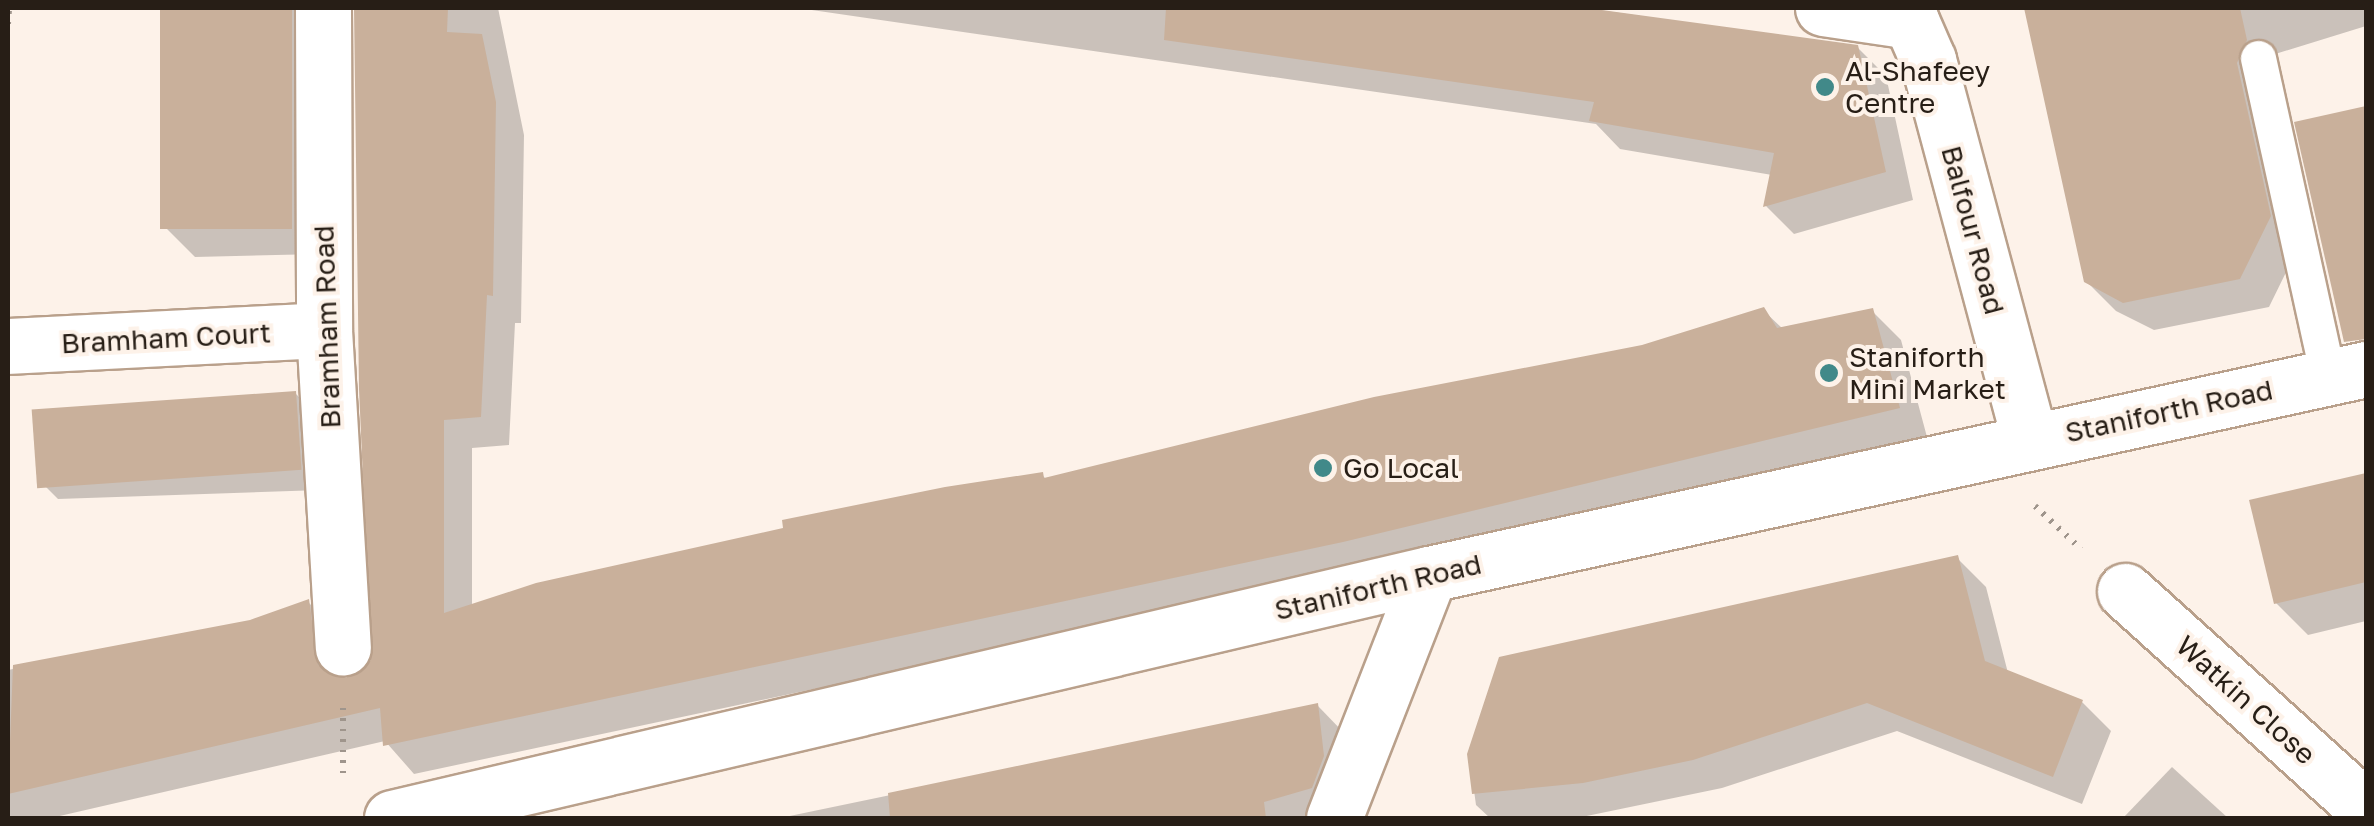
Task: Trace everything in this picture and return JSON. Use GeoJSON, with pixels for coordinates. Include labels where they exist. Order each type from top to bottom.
{"type":"FeatureCollection","features":[{"type":"Feature","properties":{"kind":"street","name":"Bramham Road"},"geometry":{"type":"LineString","coordinates":[[322,8],[324,330],[343,647]]}},
{"type":"Feature","properties":{"kind":"street","name":"Balfour Road"},"geometry":{"type":"LineString","coordinates":[[1824,8],[1911,21],[1928,60],[2004,447]]}},
{"type":"Feature","properties":{"kind":"street","name":"Bramham Court"},"geometry":{"type":"LineString","coordinates":[[8,346],[324,330]]}},
{"type":"Feature","properties":{"kind":"street","name":"Staniforth Road"},"geometry":{"type":"LineString","coordinates":[[392,818],[1430,574],[2347,373]]}},
{"type":"Feature","properties":{"kind":"street"},"geometry":{"type":"LineString","coordinates":[[1334,818],[1430,574]]}},
{"type":"Feature","properties":{"kind":"street","name":"Watkin Close"},"geometry":{"type":"LineString","coordinates":[[2125,591],[2366,809]]}},
{"type":"Feature","properties":{"kind":"lane"},"geometry":{"type":"LineString","coordinates":[[2258,58],[2347,373]]}},
{"type":"Feature","properties":{"kind":"path"},"geometry":{"type":"LineString","coordinates":[[8,24],[9,8]]}},
{"type":"Feature","properties":{"kind":"path"},"geometry":{"type":"LineString","coordinates":[[2004,447],[2125,591]]}},
{"type":"Feature","properties":{"kind":"path"},"geometry":{"type":"LineString","coordinates":[[343,647],[344,780]]}},
{"type":"Feature","properties":{"kind":"building"},"geometry":{"type":"Polygon","coordinates":[[[160,8],[292,8],[292,229],[160,229],[160,8]]]}},
{"type":"Feature","properties":{"kind":"building"},"geometry":{"type":"Polygon","coordinates":[[[354,8],[448,8],[447,32],[482,34],[496,102],[493,296],[487,295],[481,417],[444,420],[444,613],[536,583],[783,528],[782,520],[945,487],[1043,472],[1044,478],[1374,397],[1642,345],[1764,307],[1777,328],[1873,308],[1900,408],[1343,542],[383,746],[380,708],[8,794],[13,665],[250,620],[309,599],[318,665],[346,678],[371,660],[359,389],[354,8]]]}},
{"type":"Feature","properties":{"kind":"building"},"geometry":{"type":"Polygon","coordinates":[[[1166,8],[1587,8],[1858,45],[1886,172],[1763,207],[1774,153],[1589,121],[1594,102],[1164,40],[1166,8]]]}},
{"type":"Feature","properties":{"kind":"building"},"geometry":{"type":"Polygon","coordinates":[[[2024,8],[2240,8],[2247,40],[2237,63],[2271,216],[2240,279],[2123,303],[2084,282],[2024,8]]]}},
{"type":"Feature","properties":{"kind":"building"},"geometry":{"type":"Polygon","coordinates":[[[2366,106],[2366,339],[2344,342],[2294,122],[2366,106]]]}},
{"type":"Feature","properties":{"kind":"building"},"geometry":{"type":"Polygon","coordinates":[[[296,391],[302,470],[37,488],[32,409],[296,391]]]}},
{"type":"Feature","properties":{"kind":"building"},"geometry":{"type":"Polygon","coordinates":[[[2366,473],[2366,582],[2274,604],[2249,500],[2366,473]]]}},
{"type":"Feature","properties":{"kind":"building"},"geometry":{"type":"Polygon","coordinates":[[[1958,555],[1985,661],[2083,700],[2053,777],[1867,703],[1693,760],[1583,783],[1472,794],[1467,754],[1499,657],[1958,555]]]}},
{"type":"Feature","properties":{"kind":"building"},"geometry":{"type":"Polygon","coordinates":[[[1318,703],[1324,756],[1312,788],[1264,802],[1266,818],[890,818],[888,793],[1318,703]]]}},
{"type":"Feature","properties":{"kind":"place","name":"Al-Shafeey Centre"},"geometry":{"type":"Point","coordinates":[1825,87]}},
{"type":"Feature","properties":{"kind":"place","name":"Staniforth Mini Market"},"geometry":{"type":"Point","coordinates":[1829,373]}},
{"type":"Feature","properties":{"kind":"place","name":"Go Local"},"geometry":{"type":"Point","coordinates":[1323,468]}}]}
